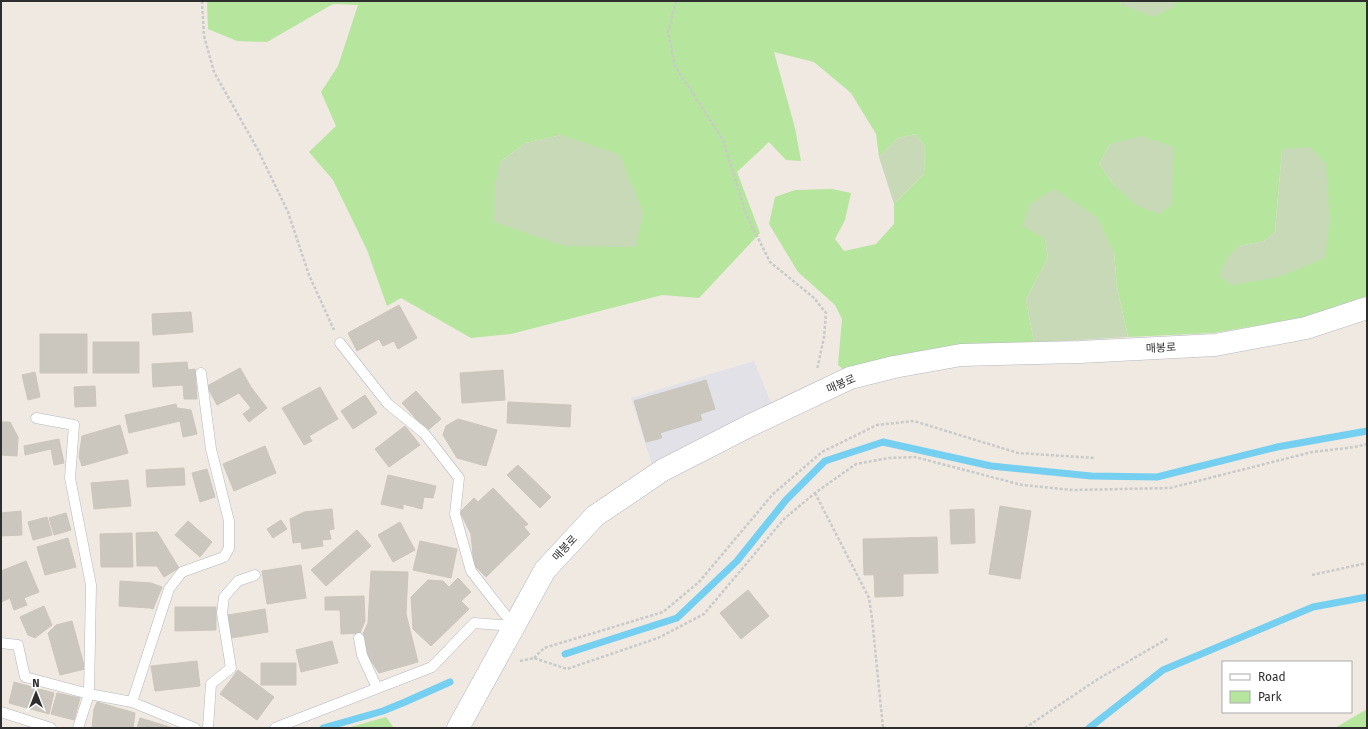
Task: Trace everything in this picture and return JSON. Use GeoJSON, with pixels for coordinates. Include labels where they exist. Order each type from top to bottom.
{"type":"FeatureCollection","features":[{"type":"Feature","properties":{"kind":"street","name":"매봉로"},"geometry":{"type":"LineString","coordinates":[[458,728],[545,570],[595,516],[663,470],[749,426],[815,396],[850,378],[894,367],[961,356],[1215,345],[1306,328],[1367,308]]}},
{"type":"Feature","properties":{"kind":"lane"},"geometry":{"type":"LineString","coordinates":[[340,344],[388,404],[424,433],[459,478],[455,514],[472,571],[514,626]]}},
{"type":"Feature","properties":{"kind":"lane"},"geometry":{"type":"LineString","coordinates":[[132,702],[169,589],[182,572],[224,557],[229,548],[229,521],[211,449],[201,373]]}},
{"type":"Feature","properties":{"kind":"lane"},"geometry":{"type":"LineString","coordinates":[[36,418],[74,425],[70,478],[91,585],[89,694],[78,728]]}},
{"type":"Feature","properties":{"kind":"lane"},"geometry":{"type":"LineString","coordinates":[[208,728],[211,684],[231,668],[222,613],[224,597],[238,581],[255,575]]}},
{"type":"Feature","properties":{"kind":"lane"},"geometry":{"type":"LineString","coordinates":[[275,728],[432,667],[474,623],[514,626]]}},
{"type":"Feature","properties":{"kind":"lane"},"geometry":{"type":"LineString","coordinates":[[359,638],[362,655],[377,688]]}},
{"type":"Feature","properties":{"kind":"lane"},"geometry":{"type":"LineString","coordinates":[[1,643],[18,645],[25,676],[89,694],[132,702],[195,728]]}},
{"type":"Feature","properties":{"kind":"lane"},"geometry":{"type":"LineString","coordinates":[[1,712],[51,728]]}},
{"type":"Feature","properties":{"kind":"path"},"geometry":{"type":"LineString","coordinates":[[202,1],[204,36],[214,72],[258,150],[288,212],[309,275],[340,344]]}},
{"type":"Feature","properties":{"kind":"path"},"geometry":{"type":"LineString","coordinates":[[676,1],[668,32],[675,66],[723,140],[746,214],[770,262],[814,298],[826,313],[824,337],[818,362],[815,396]]}},
{"type":"Feature","properties":{"kind":"path"},"geometry":{"type":"LineString","coordinates":[[534,658],[544,648],[662,612],[699,582],[773,494],[822,452],[878,425],[914,421],[1018,453],[1095,458]]}},
{"type":"Feature","properties":{"kind":"path"},"geometry":{"type":"LineString","coordinates":[[492,666],[534,658],[567,669],[658,638],[704,614],[784,519],[815,492],[856,464],[889,458],[915,457],[1022,485],[1073,490],[1170,488],[1312,452],[1355,447],[1367,444]]}},
{"type":"Feature","properties":{"kind":"path"},"geometry":{"type":"LineString","coordinates":[[815,492],[868,598],[872,618],[883,728]]}},
{"type":"Feature","properties":{"kind":"path"},"geometry":{"type":"LineString","coordinates":[[1312,575],[1367,563]]}},
{"type":"Feature","properties":{"kind":"path"},"geometry":{"type":"LineString","coordinates":[[1025,728],[1098,679],[1169,638]]}},
{"type":"Feature","properties":{"kind":"shaded area"},"geometry":{"type":"Polygon","coordinates":[[[754,361],[771,403],[652,465],[631,398],[754,361]]]}},
{"type":"Feature","properties":{"kind":"green space"},"geometry":{"type":"Polygon","coordinates":[[[207,1],[1121,1],[1120,4],[1175,6],[1175,1],[1367,1],[1367,296],[1301,318],[1213,333],[1128,337],[1117,287],[1114,252],[1045,239],[1048,258],[1026,299],[1034,343],[845,371],[838,365],[842,319],[835,305],[798,272],[769,224],[775,197],[795,190],[832,189],[851,193],[845,220],[835,239],[844,251],[876,244],[894,224],[894,204],[924,174],[925,146],[915,134],[898,138],[879,157],[876,134],[851,93],[814,62],[774,52],[795,128],[801,161],[786,160],[769,142],[737,172],[760,233],[699,298],[662,295],[511,334],[471,338],[401,298],[387,306],[367,250],[333,180],[309,152],[336,126],[321,92],[338,66],[358,5],[333,4],[267,42],[237,41],[208,29],[207,1]],[[561,135],[525,143],[500,162],[561,135]],[[1110,144],[1099,164],[1115,186],[1110,144]],[[1282,149],[1275,232],[1264,241],[1239,246],[1278,277],[1282,149]]]}},
{"type":"Feature","properties":{"kind":"green space"},"geometry":{"type":"Polygon","coordinates":[[[1121,1],[1175,1],[1175,6],[1153,17],[1120,4],[1121,1]]]}},
{"type":"Feature","properties":{"kind":"green space"},"geometry":{"type":"Polygon","coordinates":[[[915,134],[925,146],[924,174],[894,204],[879,157],[898,138],[915,134]]]}},
{"type":"Feature","properties":{"kind":"green space"},"geometry":{"type":"Polygon","coordinates":[[[561,135],[620,155],[643,212],[636,247],[564,246],[494,222],[495,184],[500,162],[525,143],[561,135]]]}},
{"type":"Feature","properties":{"kind":"green space"},"geometry":{"type":"Polygon","coordinates":[[[1141,136],[1174,147],[1172,204],[1159,214],[1136,205],[1115,186],[1099,164],[1110,144],[1141,136]]]}},
{"type":"Feature","properties":{"kind":"green space"},"geometry":{"type":"Polygon","coordinates":[[[1310,147],[1326,164],[1330,221],[1325,258],[1278,277],[1232,285],[1219,276],[1228,256],[1239,246],[1264,241],[1275,232],[1282,149],[1310,147]]]}},
{"type":"Feature","properties":{"kind":"green space"},"geometry":{"type":"Polygon","coordinates":[[[1054,189],[1097,217],[1114,252],[1117,287],[1128,337],[1034,343],[1026,299],[1048,258],[1045,239],[1023,226],[1029,205],[1054,189]]]}},
{"type":"Feature","properties":{"kind":"green space"},"geometry":{"type":"Polygon","coordinates":[[[1367,709],[1367,728],[1335,728],[1367,709]]]}},
{"type":"Feature","properties":{"kind":"green space"},"geometry":{"type":"Polygon","coordinates":[[[386,717],[394,728],[347,728],[386,717]]]}},
{"type":"Feature","properties":{"kind":"building"},"geometry":{"type":"Polygon","coordinates":[[[399,305],[417,338],[398,349],[394,341],[383,346],[379,339],[357,351],[348,333],[399,305]]]}},
{"type":"Feature","properties":{"kind":"building"},"geometry":{"type":"Polygon","coordinates":[[[191,312],[193,332],[153,335],[152,314],[191,312]]]}},
{"type":"Feature","properties":{"kind":"building"},"geometry":{"type":"Polygon","coordinates":[[[40,334],[87,334],[87,373],[40,373],[40,334]]]}},
{"type":"Feature","properties":{"kind":"building"},"geometry":{"type":"Polygon","coordinates":[[[93,342],[139,342],[139,373],[93,373],[93,342]]]}},
{"type":"Feature","properties":{"kind":"building"},"geometry":{"type":"Polygon","coordinates":[[[187,362],[188,370],[195,369],[197,399],[184,399],[183,385],[153,387],[152,364],[187,362]]]}},
{"type":"Feature","properties":{"kind":"building"},"geometry":{"type":"Polygon","coordinates":[[[240,368],[251,387],[267,408],[249,422],[243,414],[251,408],[239,393],[217,405],[207,386],[240,368]]]}},
{"type":"Feature","properties":{"kind":"building"},"geometry":{"type":"Polygon","coordinates":[[[503,370],[505,400],[462,403],[460,373],[503,370]]]}},
{"type":"Feature","properties":{"kind":"building"},"geometry":{"type":"Polygon","coordinates":[[[35,372],[40,397],[28,400],[22,375],[35,372]]]}},
{"type":"Feature","properties":{"kind":"building"},"geometry":{"type":"Polygon","coordinates":[[[706,380],[715,409],[700,414],[702,420],[660,433],[662,438],[646,442],[634,401],[706,380]]]}},
{"type":"Feature","properties":{"kind":"building"},"geometry":{"type":"Polygon","coordinates":[[[95,386],[96,406],[75,407],[74,387],[95,386]]]}},
{"type":"Feature","properties":{"kind":"building"},"geometry":{"type":"Polygon","coordinates":[[[320,387],[338,419],[309,436],[312,441],[304,445],[282,408],[320,387]]]}},
{"type":"Feature","properties":{"kind":"building"},"geometry":{"type":"Polygon","coordinates":[[[416,391],[441,419],[427,431],[402,403],[416,391]]]}},
{"type":"Feature","properties":{"kind":"building"},"geometry":{"type":"Polygon","coordinates":[[[365,395],[377,413],[353,429],[341,411],[365,395]]]}},
{"type":"Feature","properties":{"kind":"building"},"geometry":{"type":"Polygon","coordinates":[[[508,402],[571,405],[570,427],[507,423],[508,402]]]}},
{"type":"Feature","properties":{"kind":"building"},"geometry":{"type":"Polygon","coordinates":[[[176,404],[177,408],[191,410],[197,434],[183,437],[180,421],[129,433],[125,415],[176,404]]]}},
{"type":"Feature","properties":{"kind":"building"},"geometry":{"type":"Polygon","coordinates":[[[458,419],[497,430],[486,466],[457,458],[443,435],[446,426],[458,419]]]}},
{"type":"Feature","properties":{"kind":"building"},"geometry":{"type":"Polygon","coordinates":[[[1,422],[10,422],[18,437],[17,456],[1,455],[1,422]]]}},
{"type":"Feature","properties":{"kind":"building"},"geometry":{"type":"Polygon","coordinates":[[[120,425],[128,453],[82,466],[79,457],[82,436],[120,425]]]}},
{"type":"Feature","properties":{"kind":"building"},"geometry":{"type":"Polygon","coordinates":[[[405,426],[420,445],[389,467],[375,449],[405,426]]]}},
{"type":"Feature","properties":{"kind":"building"},"geometry":{"type":"Polygon","coordinates":[[[59,439],[64,463],[54,465],[51,449],[25,455],[24,446],[59,439]]]}},
{"type":"Feature","properties":{"kind":"building"},"geometry":{"type":"Polygon","coordinates":[[[265,446],[276,473],[234,491],[223,464],[265,446]]]}},
{"type":"Feature","properties":{"kind":"building"},"geometry":{"type":"Polygon","coordinates":[[[518,465],[551,497],[540,508],[507,475],[518,465]]]}},
{"type":"Feature","properties":{"kind":"building"},"geometry":{"type":"Polygon","coordinates":[[[184,468],[185,485],[147,487],[146,470],[184,468]]]}},
{"type":"Feature","properties":{"kind":"building"},"geometry":{"type":"Polygon","coordinates":[[[207,469],[215,497],[200,502],[192,473],[207,469]]]}},
{"type":"Feature","properties":{"kind":"building"},"geometry":{"type":"Polygon","coordinates":[[[388,475],[436,486],[433,498],[424,497],[422,509],[403,504],[403,509],[381,504],[388,475]]]}},
{"type":"Feature","properties":{"kind":"building"},"geometry":{"type":"Polygon","coordinates":[[[128,480],[131,506],[94,509],[91,483],[128,480]]]}},
{"type":"Feature","properties":{"kind":"building"},"geometry":{"type":"Polygon","coordinates":[[[493,488],[528,524],[524,527],[530,534],[486,577],[474,565],[471,534],[460,512],[474,498],[478,502],[493,488]]]}},
{"type":"Feature","properties":{"kind":"building"},"geometry":{"type":"Polygon","coordinates":[[[1000,506],[1031,511],[1020,579],[989,574],[1000,506]]]}},
{"type":"Feature","properties":{"kind":"building"},"geometry":{"type":"Polygon","coordinates":[[[332,509],[334,529],[329,530],[331,539],[322,540],[323,546],[302,549],[301,542],[293,543],[290,519],[304,512],[332,509]]]}},
{"type":"Feature","properties":{"kind":"building"},"geometry":{"type":"Polygon","coordinates":[[[974,509],[975,543],[951,544],[950,510],[974,509]]]}},
{"type":"Feature","properties":{"kind":"building"},"geometry":{"type":"Polygon","coordinates":[[[21,511],[22,535],[1,536],[1,513],[21,511]]]}},
{"type":"Feature","properties":{"kind":"building"},"geometry":{"type":"Polygon","coordinates":[[[66,513],[71,530],[54,535],[49,518],[66,513]]]}},
{"type":"Feature","properties":{"kind":"building"},"geometry":{"type":"Polygon","coordinates":[[[47,517],[52,535],[33,540],[28,522],[47,517]]]}},
{"type":"Feature","properties":{"kind":"building"},"geometry":{"type":"Polygon","coordinates":[[[281,520],[287,529],[273,538],[267,529],[281,520]]]}},
{"type":"Feature","properties":{"kind":"building"},"geometry":{"type":"Polygon","coordinates":[[[188,521],[212,542],[200,557],[175,535],[188,521]]]}},
{"type":"Feature","properties":{"kind":"building"},"geometry":{"type":"Polygon","coordinates":[[[400,522],[415,550],[393,562],[378,535],[400,522]]]}},
{"type":"Feature","properties":{"kind":"building"},"geometry":{"type":"Polygon","coordinates":[[[357,530],[371,546],[326,586],[311,570],[357,530]]]}},
{"type":"Feature","properties":{"kind":"building"},"geometry":{"type":"Polygon","coordinates":[[[157,532],[179,568],[164,577],[157,566],[137,566],[136,533],[157,532]]]}},
{"type":"Feature","properties":{"kind":"building"},"geometry":{"type":"Polygon","coordinates":[[[132,533],[133,567],[101,567],[100,534],[132,533]]]}},
{"type":"Feature","properties":{"kind":"building"},"geometry":{"type":"Polygon","coordinates":[[[937,537],[938,573],[864,575],[863,539],[937,537]]]}},
{"type":"Feature","properties":{"kind":"building"},"geometry":{"type":"Polygon","coordinates":[[[68,538],[76,567],[45,575],[37,547],[68,538]]]}},
{"type":"Feature","properties":{"kind":"building"},"geometry":{"type":"Polygon","coordinates":[[[420,541],[457,549],[451,578],[413,570],[420,541]]]}},
{"type":"Feature","properties":{"kind":"building"},"geometry":{"type":"Polygon","coordinates":[[[26,561],[39,592],[24,598],[27,605],[14,610],[10,598],[1,602],[1,571],[26,561]]]}},
{"type":"Feature","properties":{"kind":"building"},"geometry":{"type":"Polygon","coordinates":[[[301,565],[306,598],[267,604],[262,571],[301,565]]]}},
{"type":"Feature","properties":{"kind":"building"},"geometry":{"type":"Polygon","coordinates":[[[371,571],[408,572],[406,614],[418,662],[379,673],[368,656],[363,634],[368,623],[371,571]]]}},
{"type":"Feature","properties":{"kind":"building"},"geometry":{"type":"Polygon","coordinates":[[[874,574],[903,574],[903,596],[875,597],[874,574]]]}},
{"type":"Feature","properties":{"kind":"building"},"geometry":{"type":"Polygon","coordinates":[[[458,578],[471,592],[461,601],[469,609],[431,646],[413,629],[411,597],[428,580],[443,581],[449,587],[458,578]]]}},
{"type":"Feature","properties":{"kind":"building"},"geometry":{"type":"Polygon","coordinates":[[[120,581],[151,583],[162,587],[153,609],[119,606],[120,581]]]}},
{"type":"Feature","properties":{"kind":"building"},"geometry":{"type":"Polygon","coordinates":[[[748,590],[769,616],[741,639],[720,613],[748,590]]]}},
{"type":"Feature","properties":{"kind":"building"},"geometry":{"type":"Polygon","coordinates":[[[364,596],[365,621],[360,633],[341,634],[340,610],[325,610],[325,597],[364,596]]]}},
{"type":"Feature","properties":{"kind":"building"},"geometry":{"type":"Polygon","coordinates":[[[44,606],[52,625],[35,638],[28,635],[20,617],[44,606]]]}},
{"type":"Feature","properties":{"kind":"building"},"geometry":{"type":"Polygon","coordinates":[[[175,607],[216,607],[216,630],[175,631],[175,607]]]}},
{"type":"Feature","properties":{"kind":"building"},"geometry":{"type":"Polygon","coordinates":[[[265,609],[268,632],[231,638],[228,615],[265,609]]]}},
{"type":"Feature","properties":{"kind":"building"},"geometry":{"type":"Polygon","coordinates":[[[72,621],[85,669],[60,675],[48,633],[56,625],[72,621]]]}},
{"type":"Feature","properties":{"kind":"building"},"geometry":{"type":"Polygon","coordinates":[[[332,641],[338,663],[301,672],[296,650],[332,641]]]}},
{"type":"Feature","properties":{"kind":"building"},"geometry":{"type":"Polygon","coordinates":[[[197,661],[200,686],[155,691],[151,666],[197,661]]]}},
{"type":"Feature","properties":{"kind":"building"},"geometry":{"type":"Polygon","coordinates":[[[261,663],[296,663],[296,685],[261,685],[261,663]]]}},
{"type":"Feature","properties":{"kind":"building"},"geometry":{"type":"Polygon","coordinates":[[[238,670],[274,697],[257,720],[220,694],[238,670]]]}},
{"type":"Feature","properties":{"kind":"building"},"geometry":{"type":"Polygon","coordinates":[[[14,682],[54,693],[49,714],[9,703],[14,682]]]}},
{"type":"Feature","properties":{"kind":"building"},"geometry":{"type":"Polygon","coordinates":[[[57,693],[80,698],[74,720],[51,714],[57,693]]]}},
{"type":"Feature","properties":{"kind":"building"},"geometry":{"type":"Polygon","coordinates":[[[97,702],[135,713],[133,728],[92,728],[94,709],[97,702]]]}},
{"type":"Feature","properties":{"kind":"building"},"geometry":{"type":"Polygon","coordinates":[[[140,718],[173,728],[137,728],[140,718]]]}},
{"type":"Feature","properties":{"kind":"waterway"},"geometry":{"type":"LineString","coordinates":[[565,654],[677,618],[737,561],[786,500],[825,461],[883,442],[991,466],[1091,476],[1157,477],[1277,447],[1367,431]]}},
{"type":"Feature","properties":{"kind":"waterway"},"geometry":{"type":"LineString","coordinates":[[1089,728],[1163,670],[1313,607],[1367,597]]}},
{"type":"Feature","properties":{"kind":"waterway"},"geometry":{"type":"LineString","coordinates":[[323,728],[383,711],[450,682]]}}]}
